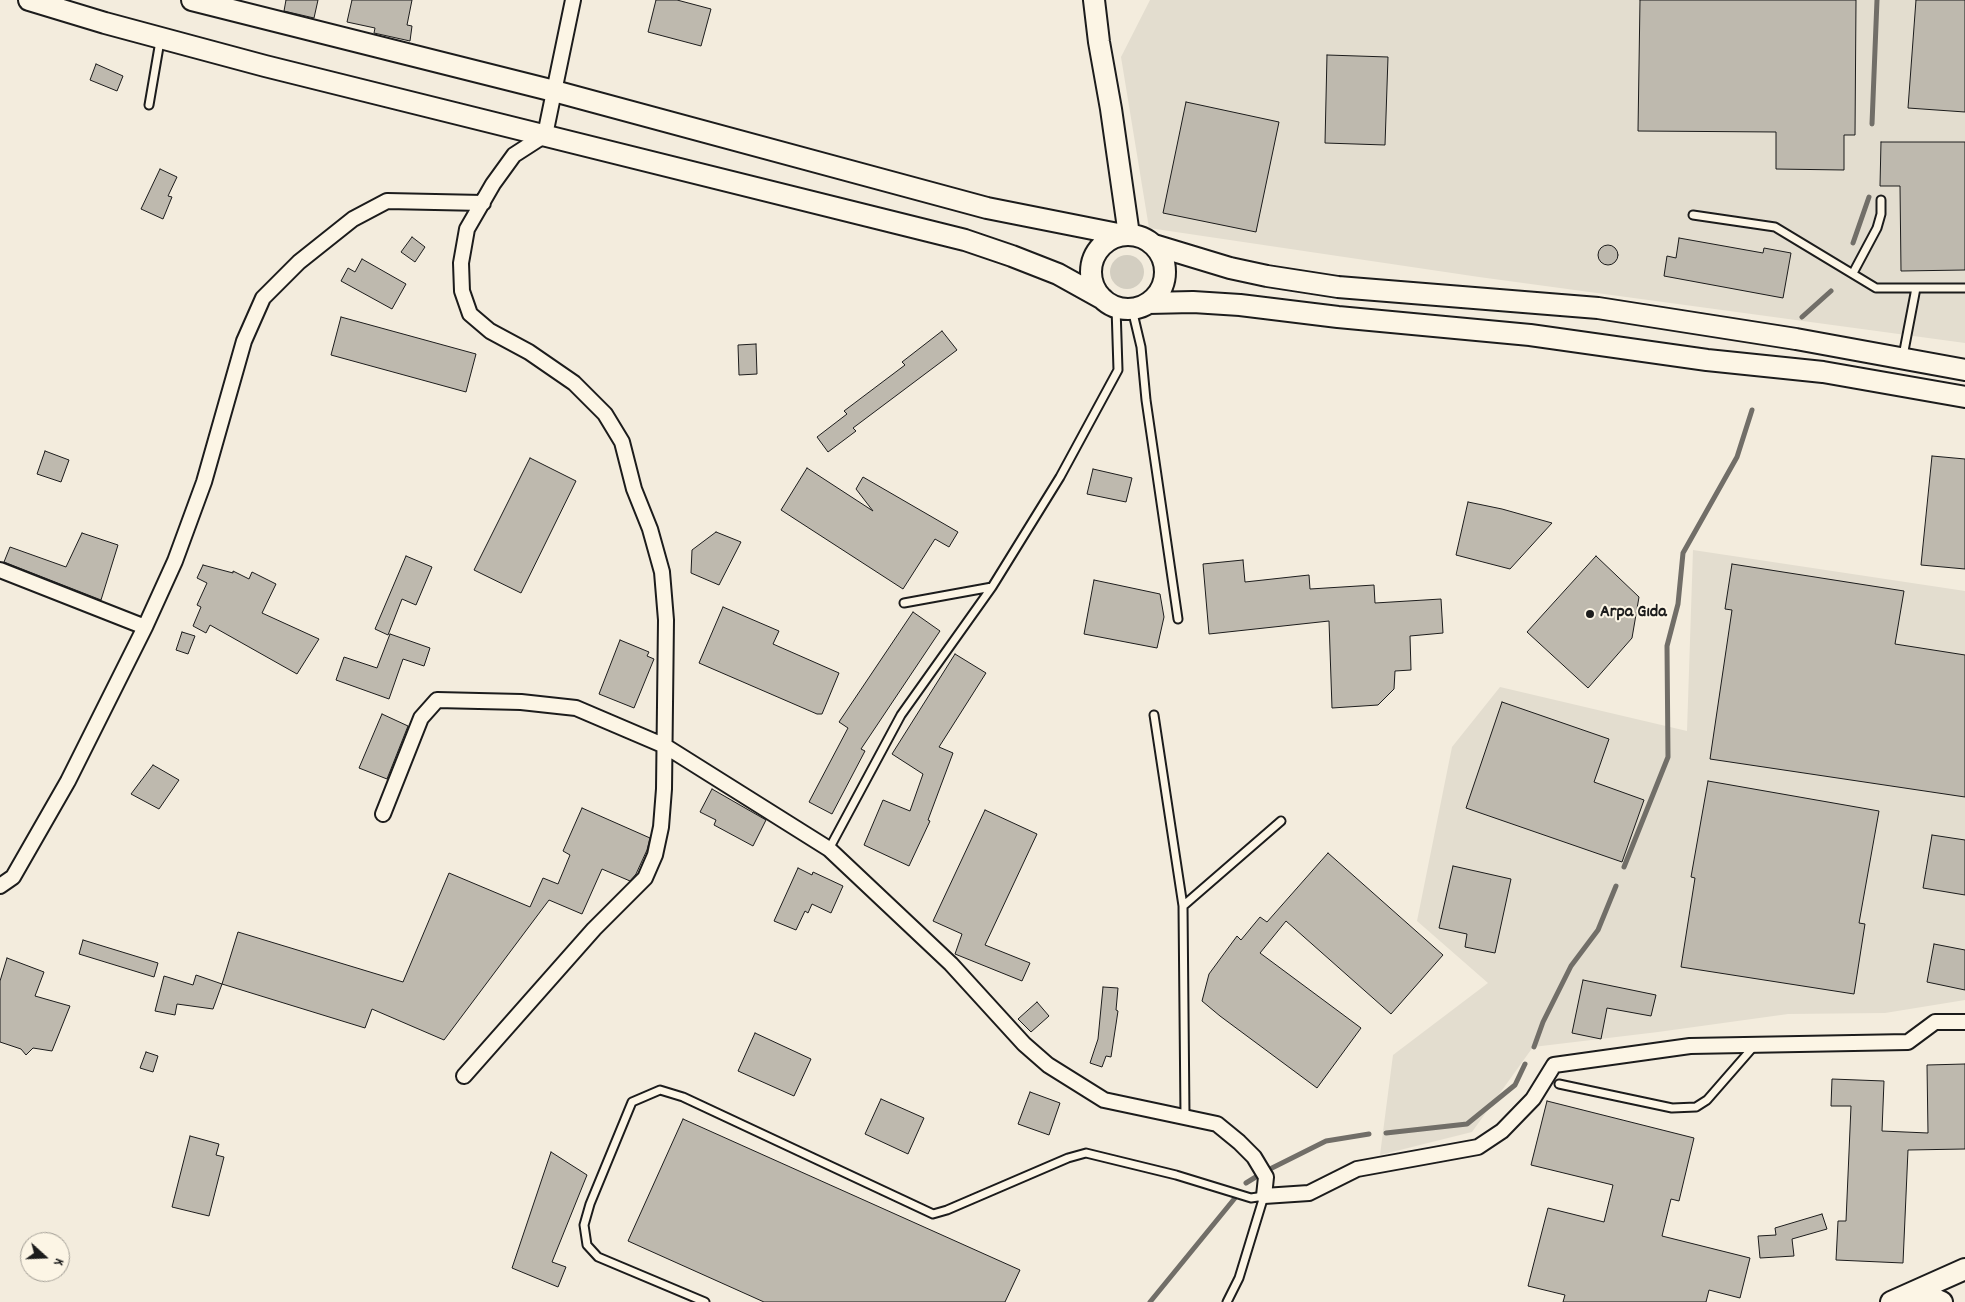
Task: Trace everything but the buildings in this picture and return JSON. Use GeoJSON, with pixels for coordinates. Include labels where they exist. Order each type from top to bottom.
{"type":"FeatureCollection","features":[{"type":"Feature","properties":{"kind":"street"},"geometry":{"type":"LineString","coordinates":[[29,0],[161,38],[965,240],[1058,274],[1125,305],[1194,302],[1240,305],[1338,317],[1530,335],[1707,360],[1823,372],[1965,397]]}},
{"type":"Feature","properties":{"kind":"street"},"geometry":{"type":"LineString","coordinates":[[464,1076],[594,929],[644,878],[656,855],[661,827],[664,789],[666,620],[662,572],[650,529],[634,489],[622,442],[605,414],[574,383],[529,352],[490,331],[470,314],[462,291],[460,263],[467,229],[493,184],[514,155],[545,135],[573,0]]}},
{"type":"Feature","properties":{"kind":"street"},"geometry":{"type":"LineString","coordinates":[[1094,0],[1099,42],[1111,109],[1126,235]]}},
{"type":"Feature","properties":{"kind":"street"},"geometry":{"type":"LineString","coordinates":[[205,2],[554,91],[987,208],[1138,236],[1154,245],[1230,268],[1268,276],[1338,288],[1598,308],[1796,339],[1965,370]]}},
{"type":"Feature","properties":{"kind":"street"},"geometry":{"type":"LineString","coordinates":[[0,886],[13,877],[68,781],[145,627],[175,561],[204,482],[244,341],[263,298],[299,262],[345,225],[387,201],[483,202]]}},
{"type":"Feature","properties":{"kind":"street"},"geometry":{"type":"LineString","coordinates":[[1125,305],[1093,284],[1091,266],[1095,255],[1102,245],[1112,239],[1126,235]]}},
{"type":"Feature","properties":{"kind":"street"},"geometry":{"type":"LineString","coordinates":[[1125,305],[1159,291],[1165,276],[1164,264],[1161,254],[1154,245]]}},
{"type":"Feature","properties":{"kind":"street"},"geometry":{"type":"LineString","coordinates":[[0,570],[145,627]]}},
{"type":"Feature","properties":{"kind":"street"},"geometry":{"type":"LineString","coordinates":[[383,814],[421,718],[437,700],[521,702],[576,708],[665,746],[829,849],[951,964],[1024,1044],[1048,1065],[1104,1100],[1217,1124],[1240,1142],[1254,1158],[1266,1177],[1264,1196],[1309,1193],[1357,1169],[1478,1147],[1502,1131],[1533,1100],[1554,1065],[1690,1046],[1908,1042],[1935,1022],[1965,1022]]}},
{"type":"Feature","properties":{"kind":"street"},"geometry":{"type":"LineString","coordinates":[[1892,1302],[1965,1268]]}},
{"type":"Feature","properties":{"kind":"street"},"geometry":{"type":"LineString","coordinates":[[1892,1302],[1909,1296],[1931,1297],[1942,1302]]}},
{"type":"Feature","properties":{"kind":"lane"},"geometry":{"type":"LineString","coordinates":[[149,105],[161,38]]}},
{"type":"Feature","properties":{"kind":"lane"},"geometry":{"type":"LineString","coordinates":[[1853,274],[1877,228],[1881,214],[1881,200]]}},
{"type":"Feature","properties":{"kind":"lane"},"geometry":{"type":"LineString","coordinates":[[1693,215],[1775,227],[1876,288],[1965,288]]}},
{"type":"Feature","properties":{"kind":"lane"},"geometry":{"type":"LineString","coordinates":[[1903,359],[1916,288]]}},
{"type":"Feature","properties":{"kind":"lane"},"geometry":{"type":"LineString","coordinates":[[829,849],[901,715],[992,587],[1060,477],[1118,370],[1125,305]]}},
{"type":"Feature","properties":{"kind":"lane"},"geometry":{"type":"LineString","coordinates":[[1125,305],[1141,347],[1146,400],[1178,620]]}},
{"type":"Feature","properties":{"kind":"lane"},"geometry":{"type":"LineString","coordinates":[[904,603],[992,587]]}},
{"type":"Feature","properties":{"kind":"lane"},"geometry":{"type":"LineString","coordinates":[[1154,715],[1183,906],[1184,1116]]}},
{"type":"Feature","properties":{"kind":"lane"},"geometry":{"type":"LineString","coordinates":[[1183,906],[1281,821]]}},
{"type":"Feature","properties":{"kind":"lane"},"geometry":{"type":"LineString","coordinates":[[1560,1084],[1672,1108],[1696,1107],[1707,1100],[1755,1045]]}},
{"type":"Feature","properties":{"kind":"lane"},"geometry":{"type":"LineString","coordinates":[[704,1302],[598,1257],[587,1245],[584,1225],[590,1204],[632,1102],[660,1090],[683,1097],[933,1214],[947,1210],[1068,1158],[1086,1154],[1095,1154],[1251,1198],[1264,1196],[1239,1278],[1227,1302]]}},
{"type":"Feature","properties":{"kind":"shaded area"},"geometry":{"type":"Polygon","coordinates":[[[1150,0],[1965,0],[1965,343],[1479,277],[1149,228],[1121,57],[1150,0]]]}},
{"type":"Feature","properties":{"kind":"shaded area"},"geometry":{"type":"Polygon","coordinates":[[[1127,255],[1139,260],[1144,272],[1139,284],[1127,289],[1115,284],[1110,272],[1115,260],[1127,255]]]}},
{"type":"Feature","properties":{"kind":"shaded area"},"geometry":{"type":"Polygon","coordinates":[[[1693,550],[1965,591],[1965,1000],[1885,1013],[1788,1014],[1533,1047],[1472,1132],[1380,1155],[1393,1055],[1488,983],[1417,921],[1452,747],[1500,687],[1687,731],[1693,550]]]}},
{"type":"Feature","properties":{"kind":"waterway"},"geometry":{"type":"LineString","coordinates":[[1872,124],[1877,0]]}},
{"type":"Feature","properties":{"kind":"waterway"},"geometry":{"type":"LineString","coordinates":[[1853,243],[1869,197]]}},
{"type":"Feature","properties":{"kind":"waterway"},"geometry":{"type":"LineString","coordinates":[[1802,317],[1831,291]]}},
{"type":"Feature","properties":{"kind":"waterway"},"geometry":{"type":"LineString","coordinates":[[1624,867],[1668,757],[1667,646],[1678,604],[1683,553],[1737,457],[1752,410]]}},
{"type":"Feature","properties":{"kind":"waterway"},"geometry":{"type":"LineString","coordinates":[[1534,1047],[1543,1022],[1571,966],[1598,930],[1616,886]]}},
{"type":"Feature","properties":{"kind":"waterway"},"geometry":{"type":"LineString","coordinates":[[1386,1133],[1467,1124],[1515,1085],[1525,1064]]}},
{"type":"Feature","properties":{"kind":"waterway"},"geometry":{"type":"LineString","coordinates":[[1272,1168],[1326,1141],[1369,1134]]}},
{"type":"Feature","properties":{"kind":"waterway"},"geometry":{"type":"LineString","coordinates":[[1246,1183],[1259,1175]]}},
{"type":"Feature","properties":{"kind":"waterway"},"geometry":{"type":"LineString","coordinates":[[1150,1302],[1235,1198]]}},
{"type":"Feature","properties":{"kind":"place","name":"Arpa Gıda"},"geometry":{"type":"Point","coordinates":[1590,614]}}]}
